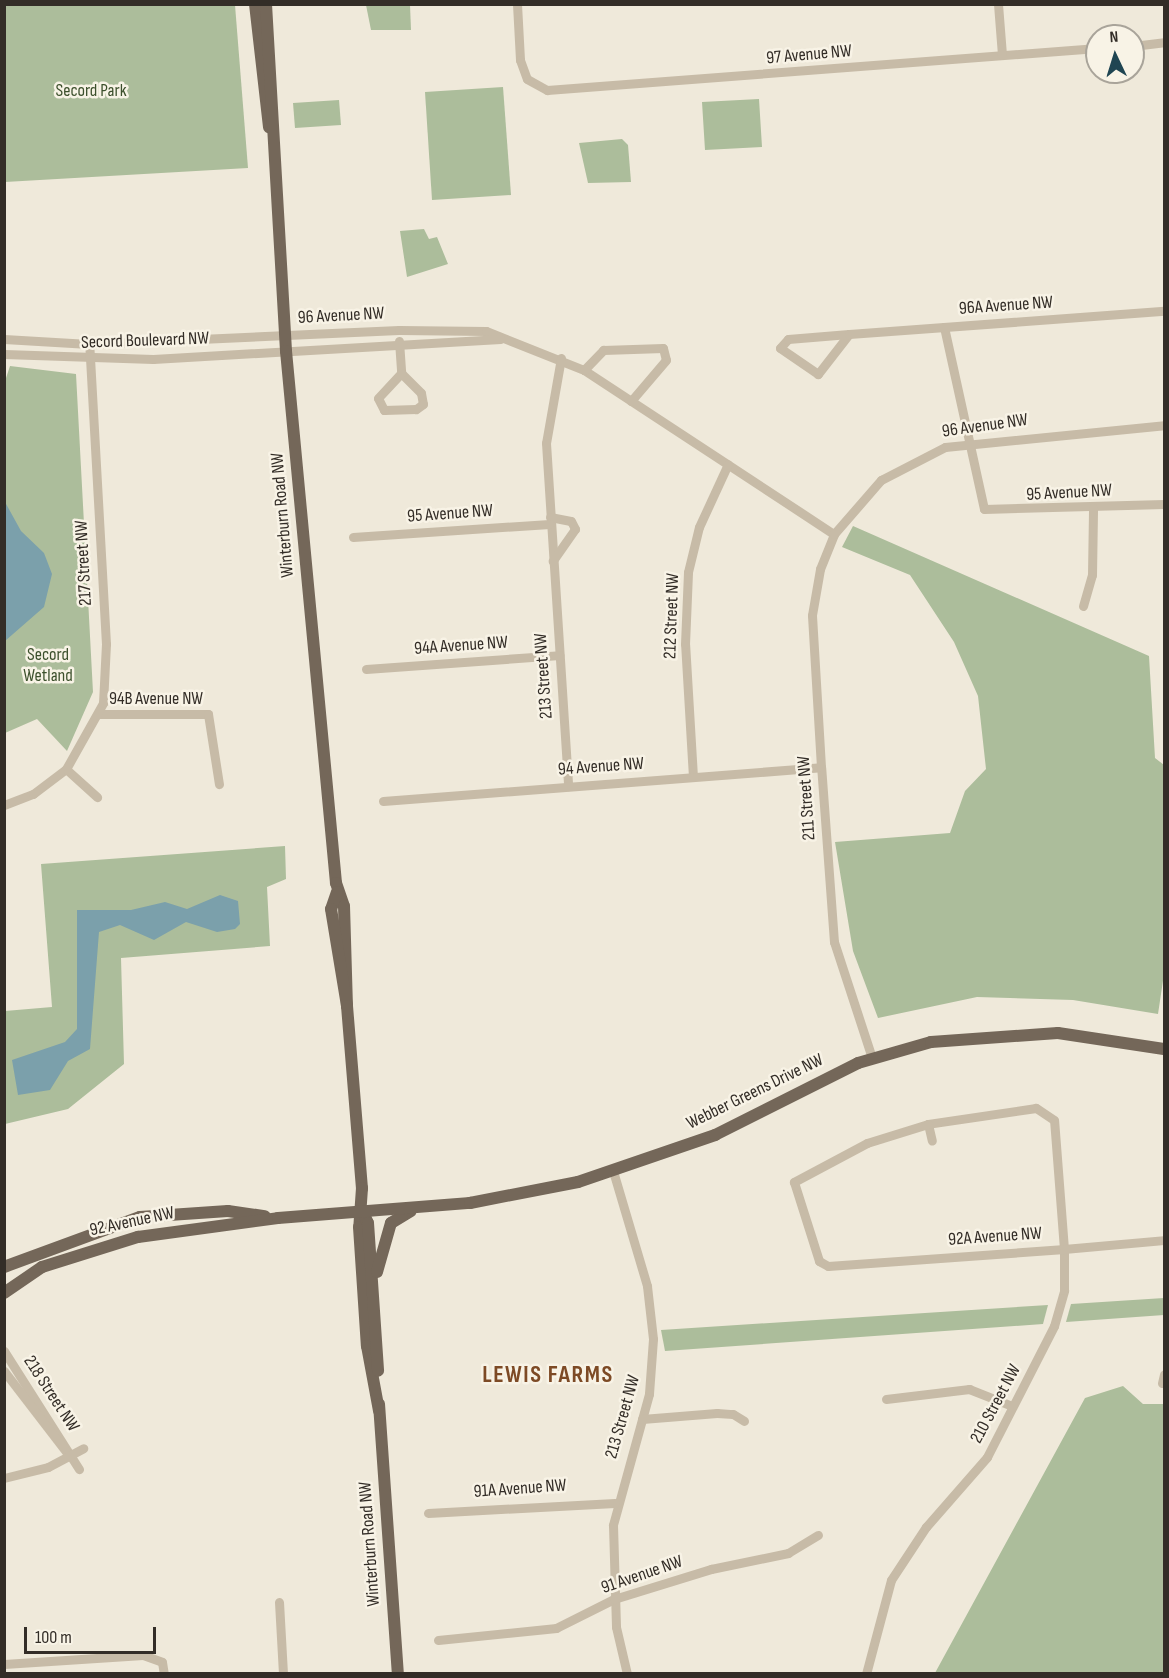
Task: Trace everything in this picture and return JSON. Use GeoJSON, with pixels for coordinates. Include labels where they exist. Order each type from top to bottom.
{"type":"FeatureCollection","features":[{"type":"Feature","properties":{"kind":"main road","name":"Winterburn Road NW"},"geometry":{"type":"LineString","coordinates":[[255,4],[263,110],[271,133]]}},
{"type":"Feature","properties":{"kind":"main road","name":"Winterburn Road NW"},"geometry":{"type":"LineString","coordinates":[[266,4],[271,133],[286,351],[337,892],[344,906],[347,1006],[363,1212],[374,1307],[398,1674]]}},
{"type":"Feature","properties":{"kind":"main road","name":"Webber Greens Drive NW"},"geometry":{"type":"LineString","coordinates":[[363,1212],[421,1208],[542,1191],[613,1172],[715,1135],[872,1058],[931,1042],[1018,1033],[1080,1035],[1164,1049]]}},
{"type":"Feature","properties":{"kind":"main road"},"geometry":{"type":"LineString","coordinates":[[374,1307],[385,1233],[395,1219],[421,1208]]}},
{"type":"Feature","properties":{"kind":"main road","name":"92 Avenue NW"},"geometry":{"type":"LineString","coordinates":[[4,1267],[86,1233],[140,1217],[228,1211],[278,1218]]}},
{"type":"Feature","properties":{"kind":"main road","name":"Winterburn Road NW"},"geometry":{"type":"LineString","coordinates":[[363,1212],[358,1227],[367,1346],[379,1411]]}},
{"type":"Feature","properties":{"kind":"main road","name":"92 Avenue NW"},"geometry":{"type":"LineString","coordinates":[[4,1293],[42,1267],[105,1244],[278,1218],[363,1212]]}},
{"type":"Feature","properties":{"kind":"street","name":"97 Avenue NW"},"geometry":{"type":"LineString","coordinates":[[517,4],[520,60],[527,79],[547,90],[1085,49]]}},
{"type":"Feature","properties":{"kind":"street"},"geometry":{"type":"LineString","coordinates":[[998,4],[1002,55]]}},
{"type":"Feature","properties":{"kind":"street"},"geometry":{"type":"LineString","coordinates":[[1145,44],[1164,42]]}},
{"type":"Feature","properties":{"kind":"street","name":"96A Avenue NW"},"geometry":{"type":"LineString","coordinates":[[849,334],[818,374],[780,348],[788,339],[849,334],[1164,311]]}},
{"type":"Feature","properties":{"kind":"street"},"geometry":{"type":"LineString","coordinates":[[944,327],[969,442]]}},
{"type":"Feature","properties":{"kind":"street","name":"96 Avenue NW"},"geometry":{"type":"LineString","coordinates":[[399,330],[401,373]]}},
{"type":"Feature","properties":{"kind":"street","name":"96 Avenue NW"},"geometry":{"type":"LineString","coordinates":[[285,335],[399,330],[486,332],[500,339],[561,358],[631,400],[834,534],[854,506],[895,470],[920,456],[969,442],[1164,425]]}},
{"type":"Feature","properties":{"kind":"street","name":"Secord Boulevard NW"},"geometry":{"type":"LineString","coordinates":[[4,339],[89,344],[285,335]]}},
{"type":"Feature","properties":{"kind":"street","name":"96 Avenue NW"},"geometry":{"type":"LineString","coordinates":[[286,351],[500,339]]}},
{"type":"Feature","properties":{"kind":"street","name":"217 Street NW"},"geometry":{"type":"LineString","coordinates":[[66,770],[99,714],[105,644],[89,344]]}},
{"type":"Feature","properties":{"kind":"street"},"geometry":{"type":"LineString","coordinates":[[584,370],[603,350],[663,348],[666,360],[631,400]]}},
{"type":"Feature","properties":{"kind":"street","name":"Secord Boulevard NW"},"geometry":{"type":"LineString","coordinates":[[4,354],[89,360],[286,351]]}},
{"type":"Feature","properties":{"kind":"street","name":"213 Street NW"},"geometry":{"type":"LineString","coordinates":[[561,358],[547,423],[550,520],[568,786]]}},
{"type":"Feature","properties":{"kind":"street"},"geometry":{"type":"LineString","coordinates":[[401,373],[421,393],[423,404],[416,409],[384,410],[378,398],[401,373]]}},
{"type":"Feature","properties":{"kind":"street","name":"95 Avenue NW"},"geometry":{"type":"LineString","coordinates":[[969,442],[980,502],[984,509],[1002,512],[1164,504]]}},
{"type":"Feature","properties":{"kind":"street","name":"212 Street NW"},"geometry":{"type":"LineString","coordinates":[[693,777],[685,645],[688,572],[699,527],[728,464]]}},
{"type":"Feature","properties":{"kind":"street"},"geometry":{"type":"LineString","coordinates":[[1083,606],[1092,575],[1093,508]]}},
{"type":"Feature","properties":{"kind":"street"},"geometry":{"type":"LineString","coordinates":[[550,520],[571,521],[575,529],[553,563]]}},
{"type":"Feature","properties":{"kind":"street","name":"95 Avenue NW"},"geometry":{"type":"LineString","coordinates":[[353,537],[550,520]]}},
{"type":"Feature","properties":{"kind":"street","name":"211 Street NW"},"geometry":{"type":"LineString","coordinates":[[834,534],[820,569],[812,615],[821,767],[834,942],[872,1058]]}},
{"type":"Feature","properties":{"kind":"street","name":"94A Avenue NW"},"geometry":{"type":"LineString","coordinates":[[366,669],[559,655]]}},
{"type":"Feature","properties":{"kind":"street","name":"94B Avenue NW"},"geometry":{"type":"LineString","coordinates":[[99,714],[212,716],[219,784]]}},
{"type":"Feature","properties":{"kind":"street","name":"94 Avenue NW"},"geometry":{"type":"LineString","coordinates":[[383,801],[821,767]]}},
{"type":"Feature","properties":{"kind":"street"},"geometry":{"type":"LineString","coordinates":[[4,805],[33,794],[66,770],[97,797]]}},
{"type":"Feature","properties":{"kind":"street","name":"210 Street NW"},"geometry":{"type":"LineString","coordinates":[[866,1674],[891,1580],[926,1527],[987,1457],[1054,1326],[1064,1290],[1064,1249],[1054,1120],[1036,1108],[928,1124]]}},
{"type":"Feature","properties":{"kind":"street"},"geometry":{"type":"LineString","coordinates":[[928,1124],[932,1141]]}},
{"type":"Feature","properties":{"kind":"street","name":"92A Avenue NW"},"geometry":{"type":"LineString","coordinates":[[928,1124],[867,1143],[807,1173],[794,1189],[819,1261],[828,1266],[1164,1240]]}},
{"type":"Feature","properties":{"kind":"street","name":"213 Street NW"},"geometry":{"type":"LineString","coordinates":[[613,1172],[651,1308],[653,1362],[642,1419],[615,1503],[614,1599],[627,1674]]}},
{"type":"Feature","properties":{"kind":"street","name":"218 Street NW"},"geometry":{"type":"LineString","coordinates":[[4,1352],[79,1469]]}},
{"type":"Feature","properties":{"kind":"street","name":"218 Street NW"},"geometry":{"type":"LineString","coordinates":[[4,1371],[54,1443],[69,1456]]}},
{"type":"Feature","properties":{"kind":"street"},"geometry":{"type":"LineString","coordinates":[[886,1399],[969,1389],[1012,1406]]}},
{"type":"Feature","properties":{"kind":"street"},"geometry":{"type":"LineString","coordinates":[[642,1419],[717,1413],[734,1414],[744,1421]]}},
{"type":"Feature","properties":{"kind":"street"},"geometry":{"type":"LineString","coordinates":[[4,1478],[69,1456],[83,1448]]}},
{"type":"Feature","properties":{"kind":"street","name":"91A Avenue NW"},"geometry":{"type":"LineString","coordinates":[[428,1513],[615,1503]]}},
{"type":"Feature","properties":{"kind":"street","name":"91 Avenue NW"},"geometry":{"type":"LineString","coordinates":[[438,1640],[545,1630],[614,1599],[711,1569],[788,1552],[818,1535]]}},
{"type":"Feature","properties":{"kind":"street"},"geometry":{"type":"LineString","coordinates":[[279,1602],[283,1674]]}},
{"type":"Feature","properties":{"kind":"street"},"geometry":{"type":"LineString","coordinates":[[4,1665],[157,1658],[164,1674]]}},
{"type":"Feature","properties":{"kind":"street"},"geometry":{"type":"LineString","coordinates":[[39,1662],[40,1674]]}},
{"type":"Feature","properties":{"kind":"green space","name":"Secord Park"},"geometry":{"type":"Polygon","coordinates":[[[4,5],[235,5],[248,168],[5,182],[4,5]]]}},
{"type":"Feature","properties":{"kind":"green space"},"geometry":{"type":"Polygon","coordinates":[[[366,5],[410,5],[411,30],[371,30],[366,5]]]}},
{"type":"Feature","properties":{"kind":"green space"},"geometry":{"type":"Polygon","coordinates":[[[503,87],[511,195],[432,200],[425,92],[503,87]]]}},
{"type":"Feature","properties":{"kind":"green space"},"geometry":{"type":"Polygon","coordinates":[[[759,99],[762,147],[705,150],[702,102],[759,99]]]}},
{"type":"Feature","properties":{"kind":"green space"},"geometry":{"type":"Polygon","coordinates":[[[339,100],[341,125],[295,128],[293,103],[339,100]]]}},
{"type":"Feature","properties":{"kind":"green space"},"geometry":{"type":"Polygon","coordinates":[[[622,139],[628,145],[631,182],[588,183],[579,143],[622,139]]]}},
{"type":"Feature","properties":{"kind":"green space"},"geometry":{"type":"Polygon","coordinates":[[[424,229],[429,239],[437,237],[448,264],[407,277],[400,231],[424,229]]]}},
{"type":"Feature","properties":{"kind":"green space","name":"Secord Wetland"},"geometry":{"type":"Polygon","coordinates":[[[10,366],[76,374],[93,692],[67,751],[37,719],[5,733],[5,381],[10,366]]]}},
{"type":"Feature","properties":{"kind":"green space"},"geometry":{"type":"Polygon","coordinates":[[[853,526],[1149,656],[1155,758],[1164,765],[1164,974],[1158,1014],[1073,1000],[977,997],[878,1018],[853,951],[835,842],[950,833],[965,791],[986,769],[978,696],[954,642],[910,575],[842,547],[853,526]]]}},
{"type":"Feature","properties":{"kind":"green space"},"geometry":{"type":"Polygon","coordinates":[[[285,846],[286,879],[267,887],[270,946],[121,958],[124,1064],[68,1109],[5,1124],[5,1011],[52,1007],[41,864],[285,846]]]}},
{"type":"Feature","properties":{"kind":"green space"},"geometry":{"type":"Polygon","coordinates":[[[1164,1298],[1164,1315],[1066,1322],[1071,1304],[1164,1298]]]}},
{"type":"Feature","properties":{"kind":"green space"},"geometry":{"type":"Polygon","coordinates":[[[1048,1305],[1043,1324],[665,1351],[661,1330],[1048,1305]]]}},
{"type":"Feature","properties":{"kind":"green space"},"geometry":{"type":"Polygon","coordinates":[[[1123,1386],[1143,1404],[1164,1404],[1164,1673],[935,1673],[1085,1398],[1123,1386]]]}},
{"type":"Feature","properties":{"kind":"water"},"geometry":{"type":"Polygon","coordinates":[[[5,502],[21,531],[44,553],[52,574],[44,607],[5,641],[5,502]]]}},
{"type":"Feature","properties":{"kind":"water"},"geometry":{"type":"Polygon","coordinates":[[[220,895],[238,901],[240,924],[235,929],[217,932],[186,922],[154,940],[120,925],[99,932],[90,1049],[68,1061],[50,1090],[18,1095],[12,1060],[65,1042],[77,1029],[77,910],[131,910],[165,902],[187,909],[220,895]]]}},
{"type":"Feature","properties":{"kind":"district","name":"LEWIS FARMS"},"geometry":{"type":"Point","coordinates":[548,1375]}}]}
